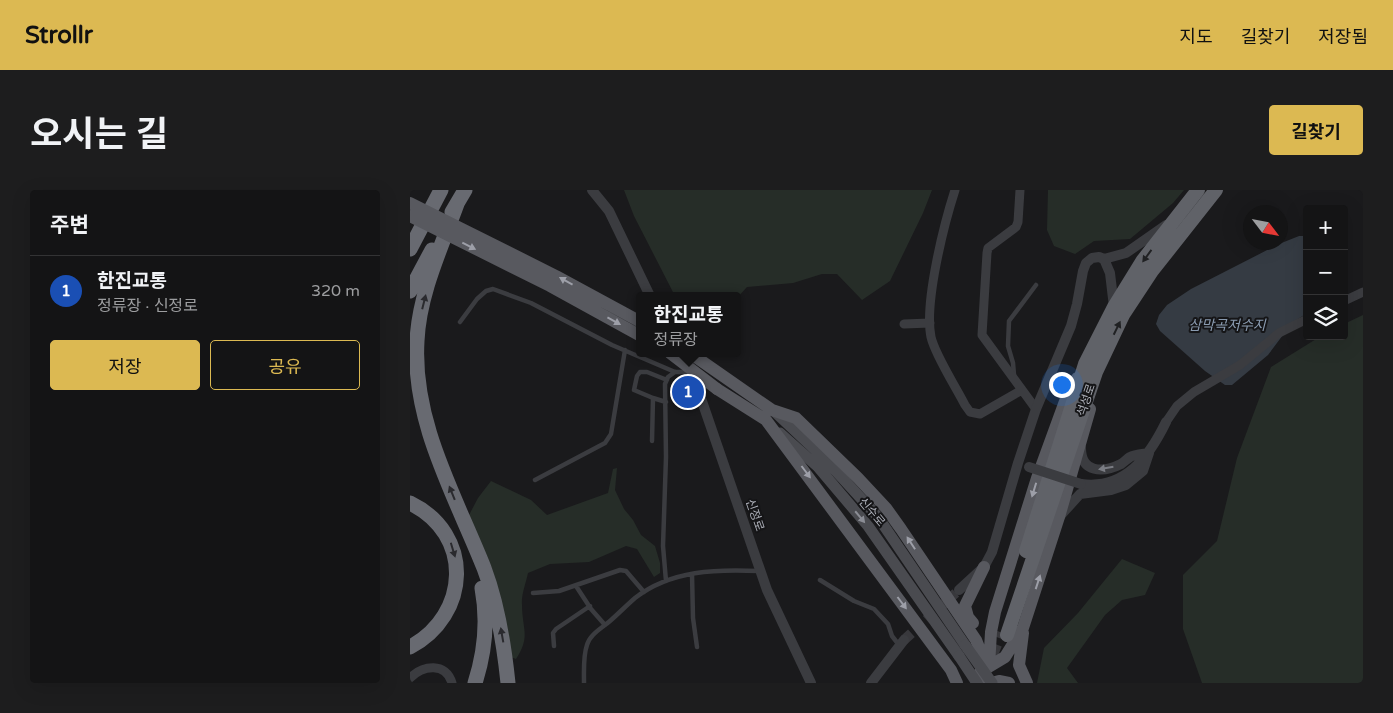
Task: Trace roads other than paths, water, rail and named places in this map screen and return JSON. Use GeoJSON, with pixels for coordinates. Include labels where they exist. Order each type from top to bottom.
{"type":"FeatureCollection","features":[{"type":"Feature","properties":{"kind":"highway"},"geometry":{"type":"LineString","coordinates":[[410,249],[441,190]]}},
{"type":"Feature","properties":{"kind":"highway"},"geometry":{"type":"LineString","coordinates":[[410,291],[465,190]]}},
{"type":"Feature","properties":{"kind":"highway","name":"석성로"},"geometry":{"type":"LineString","coordinates":[[999,633],[1114,307],[1143,260],[1198,190]]}},
{"type":"Feature","properties":{"kind":"highway","name":"석성로"},"geometry":{"type":"LineString","coordinates":[[1091,368],[1147,278],[1216,190]]}},
{"type":"Feature","properties":{"kind":"highway"},"geometry":{"type":"LineString","coordinates":[[457,204],[436,259],[424,302],[417,341],[417,364],[422,405],[433,446],[484,570],[498,617],[508,683]]}},
{"type":"Feature","properties":{"kind":"highway"},"geometry":{"type":"LineString","coordinates":[[410,503],[425,511],[441,525],[452,546],[456,559],[453,597],[444,618],[430,634],[410,647]]}},
{"type":"Feature","properties":{"kind":"highway"},"geometry":{"type":"LineString","coordinates":[[470,538],[484,597],[486,622],[484,647],[475,683]]}},
{"type":"Feature","properties":{"kind":"main road"},"geometry":{"type":"LineString","coordinates":[[410,203],[556,276],[636,320]]}},
{"type":"Feature","properties":{"kind":"main road"},"geometry":{"type":"LineString","coordinates":[[410,216],[550,286],[636,333]]}},
{"type":"Feature","properties":{"kind":"main road","name":"신수로"},"geometry":{"type":"LineString","coordinates":[[675,357],[717,389],[769,415],[818,467],[868,526],[978,683]]}},
{"type":"Feature","properties":{"kind":"main road","name":"신수로"},"geometry":{"type":"LineString","coordinates":[[696,357],[718,372],[825,459],[878,517],[990,683]]}},
{"type":"Feature","properties":{"kind":"main road"},"geometry":{"type":"LineString","coordinates":[[1027,683],[1019,666],[1023,628],[1059,517],[1091,406],[1091,368]]}},
{"type":"Feature","properties":{"kind":"main road"},"geometry":{"type":"LineString","coordinates":[[987,668],[999,633],[996,612],[1037,478],[1068,393],[1091,368]]}},
{"type":"Feature","properties":{"kind":"main road"},"geometry":{"type":"LineString","coordinates":[[769,415],[796,418],[872,491],[901,529],[976,640],[987,668],[990,683],[999,681],[1009,683]]}},
{"type":"Feature","properties":{"kind":"main road"},"geometry":{"type":"LineString","coordinates":[[769,415],[951,670],[957,683]]}},
{"type":"Feature","properties":{"kind":"main road"},"geometry":{"type":"LineString","coordinates":[[974,625],[968,617],[965,606],[984,567]]}},
{"type":"Feature","properties":{"kind":"main road"},"geometry":{"type":"LineString","coordinates":[[956,613],[970,624],[982,625],[996,612]]}},
{"type":"Feature","properties":{"kind":"main road"},"geometry":{"type":"LineString","coordinates":[[999,633],[994,636],[1010,641],[1023,628]]}},
{"type":"Feature","properties":{"kind":"main road"},"geometry":{"type":"LineString","coordinates":[[951,670],[959,675],[968,676],[987,668],[1005,657],[1023,628]]}},
{"type":"Feature","properties":{"kind":"street"},"geometry":{"type":"LineString","coordinates":[[592,190],[609,211],[648,292]]}},
{"type":"Feature","properties":{"kind":"street"},"geometry":{"type":"LineString","coordinates":[[955,190],[949,209],[931,299],[931,338],[965,406],[970,412],[980,414],[1022,390]]}},
{"type":"Feature","properties":{"kind":"street"},"geometry":{"type":"LineString","coordinates":[[1020,190],[1016,227],[988,248],[982,335],[1036,409]]}},
{"type":"Feature","properties":{"kind":"street"},"geometry":{"type":"LineString","coordinates":[[1104,259],[1126,253],[1175,218]]}},
{"type":"Feature","properties":{"kind":"street"},"geometry":{"type":"LineString","coordinates":[[959,590],[984,567],[992,552],[1036,409],[1071,326],[1077,304],[1082,271],[1086,263],[1092,258],[1098,256],[1104,259],[1110,273],[1114,307]]}},
{"type":"Feature","properties":{"kind":"street"},"geometry":{"type":"LineString","coordinates":[[1348,299],[1363,292]]}},
{"type":"Feature","properties":{"kind":"street"},"geometry":{"type":"LineString","coordinates":[[1059,517],[1080,494],[1118,489],[1144,471],[1149,453],[1177,406],[1194,392],[1240,365],[1279,333],[1303,321]]}},
{"type":"Feature","properties":{"kind":"street"},"geometry":{"type":"LineString","coordinates":[[904,324],[930,323]]}},
{"type":"Feature","properties":{"kind":"street","name":"신정로"},"geometry":{"type":"LineString","coordinates":[[684,357],[691,372],[767,590],[810,683]]}},
{"type":"Feature","properties":{"kind":"street"},"geometry":{"type":"LineString","coordinates":[[1081,442],[1083,462],[1096,469],[1110,468],[1125,462],[1131,456],[1149,453]]}},
{"type":"Feature","properties":{"kind":"street"},"geometry":{"type":"LineString","coordinates":[[1018,463],[1092,486],[1118,480],[1149,453]]}},
{"type":"Feature","properties":{"kind":"street"},"geometry":{"type":"LineString","coordinates":[[872,683],[902,643]]}},
{"type":"Feature","properties":{"kind":"street"},"geometry":{"type":"LineString","coordinates":[[410,678],[420,670],[435,667],[447,673],[452,683]]}},
{"type":"Feature","properties":{"kind":"lane"},"geometry":{"type":"LineString","coordinates":[[1014,380],[1013,363],[1008,346],[1009,321],[1036,285]]}},
{"type":"Feature","properties":{"kind":"lane"},"geometry":{"type":"LineString","coordinates":[[460,322],[476,300],[486,291],[493,289],[531,303],[636,355]]}},
{"type":"Feature","properties":{"kind":"lane"},"geometry":{"type":"LineString","coordinates":[[535,480],[605,443],[611,434],[625,350]]}},
{"type":"Feature","properties":{"kind":"lane"},"geometry":{"type":"LineString","coordinates":[[641,357],[675,372],[691,372]]}},
{"type":"Feature","properties":{"kind":"lane"},"geometry":{"type":"LineString","coordinates":[[666,402],[634,390],[637,376],[640,372],[646,372],[667,380]]}},
{"type":"Feature","properties":{"kind":"lane"},"geometry":{"type":"LineString","coordinates":[[666,581],[663,546],[665,384],[668,377],[675,372]]}},
{"type":"Feature","properties":{"kind":"lane"},"geometry":{"type":"LineString","coordinates":[[652,441],[653,398]]}},
{"type":"Feature","properties":{"kind":"lane"},"geometry":{"type":"LineString","coordinates":[[533,593],[559,591],[620,570],[626,571],[644,592]]}},
{"type":"Feature","properties":{"kind":"lane"},"geometry":{"type":"LineString","coordinates":[[584,683],[587,644],[593,635],[636,597],[679,575],[738,570],[761,571]]}},
{"type":"Feature","properties":{"kind":"lane"},"geometry":{"type":"LineString","coordinates":[[692,574],[693,618],[697,647]]}},
{"type":"Feature","properties":{"kind":"lane"},"geometry":{"type":"LineString","coordinates":[[820,580],[854,601],[874,609],[888,624],[892,636],[902,643]]}},
{"type":"Feature","properties":{"kind":"lane"},"geometry":{"type":"LineString","coordinates":[[576,586],[605,625]]}},
{"type":"Feature","properties":{"kind":"lane"},"geometry":{"type":"LineString","coordinates":[[554,646],[553,633],[556,629],[590,606]]}},
{"type":"Feature","properties":{"kind":"water","name":"삼막곡저수지"},"geometry":{"type":"Polygon","coordinates":[[[1303,236],[1303,316],[1292,323],[1268,355],[1232,385],[1225,385],[1205,371],[1160,331],[1156,324],[1159,315],[1167,305],[1191,289],[1267,250],[1288,250],[1288,240],[1303,236]]]}},
{"type":"Feature","properties":{"kind":"tunnel"},"geometry":{"type":"LineString","coordinates":[[904,640],[959,590]]}},
{"type":"Feature","properties":{"kind":"tunnel"},"geometry":{"type":"LineString","coordinates":[[990,657],[1000,632]]}},
{"type":"Feature","properties":{"kind":"place","name":"한진교통"},"geometry":{"type":"Point","coordinates":[688,392]}}]}
